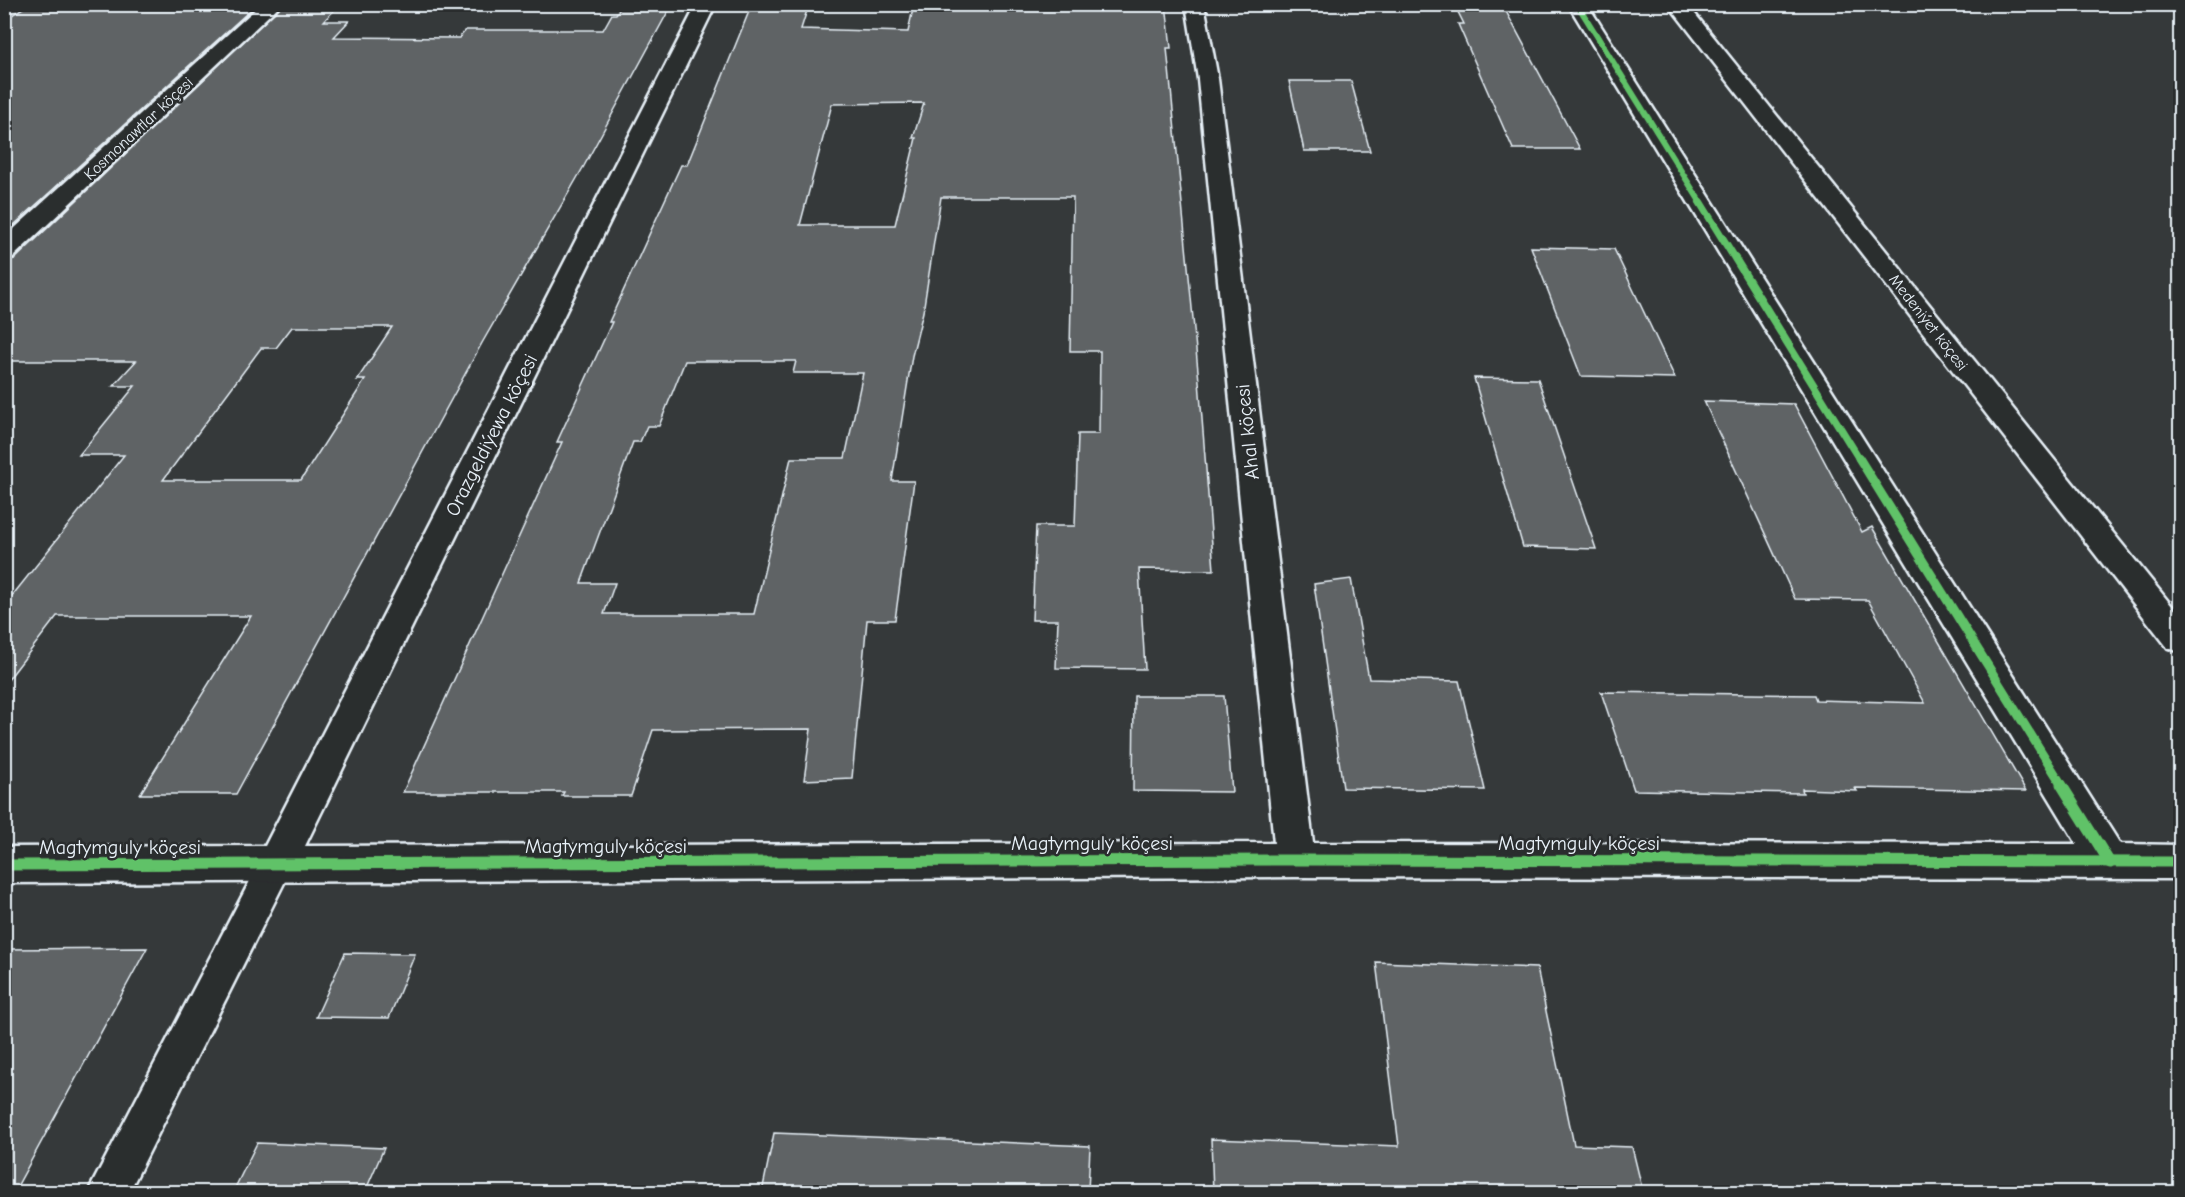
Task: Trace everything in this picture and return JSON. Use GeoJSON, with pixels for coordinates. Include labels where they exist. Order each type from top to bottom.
{"type":"FeatureCollection","features":[{"type":"Feature","properties":{"kind":"street","name":"Kosmonawtlar köçesi"},"geometry":{"type":"LineString","coordinates":[[4,252],[272,4]]}},
{"type":"Feature","properties":{"kind":"street","name":"Orazgeldiýewa köçesi"},"geometry":{"type":"LineString","coordinates":[[276,865],[707,4]]}},
{"type":"Feature","properties":{"kind":"street","name":"Ahal köçesi"},"geometry":{"type":"LineString","coordinates":[[1195,4],[1208,79],[1295,860]]}},
{"type":"Feature","properties":{"kind":"street"},"geometry":{"type":"LineString","coordinates":[[1577,4],[2110,863]]}},
{"type":"Feature","properties":{"kind":"street","name":"Medeniýet köçesi"},"geometry":{"type":"LineString","coordinates":[[1677,4],[2181,639]]}},
{"type":"Feature","properties":{"kind":"street","name":"Magtymguly köçesi"},"geometry":{"type":"LineString","coordinates":[[4,865],[1295,860],[2181,862]]}},
{"type":"Feature","properties":{"kind":"lane"},"geometry":{"type":"LineString","coordinates":[[108,1192],[276,865]]}},
{"type":"Feature","properties":{"kind":"building"},"geometry":{"type":"Polygon","coordinates":[[[29,4],[257,4],[4,234],[4,20],[29,4]]]}},
{"type":"Feature","properties":{"kind":"building"},"geometry":{"type":"Polygon","coordinates":[[[283,4],[340,4],[324,21],[349,21],[334,37],[459,38],[466,30],[603,30],[612,14],[616,14],[621,7],[671,6],[584,166],[482,343],[236,794],[140,794],[251,616],[57,616],[4,685],[4,606],[124,455],[79,455],[135,386],[113,386],[136,361],[4,361],[4,261],[15,259],[283,4]],[[292,327],[276,348],[261,348],[163,480],[301,480],[365,380],[357,380],[392,327],[292,327]]]}},
{"type":"Feature","properties":{"kind":"building"},"geometry":{"type":"Polygon","coordinates":[[[752,4],[809,4],[801,29],[908,32],[914,4],[961,4],[960,10],[1067,9],[1067,4],[1166,4],[1171,48],[1167,48],[1199,381],[1214,570],[1139,569],[1145,669],[1056,668],[1058,620],[1032,620],[1036,526],[1075,526],[1078,434],[1099,434],[1100,351],[1070,351],[1073,197],[941,197],[923,312],[912,356],[892,481],[914,481],[895,620],[867,620],[852,778],[804,780],[811,729],[653,730],[631,796],[562,796],[564,792],[403,792],[562,442],[557,442],[612,322],[609,322],[681,165],[687,165],[752,4]],[[924,103],[832,104],[800,225],[895,225],[916,138],[913,138],[924,103]],[[685,361],[659,426],[647,426],[640,442],[633,442],[581,583],[615,583],[604,614],[754,614],[791,458],[845,458],[863,373],[793,373],[796,361],[685,361]]]}},
{"type":"Feature","properties":{"kind":"building"},"geometry":{"type":"Polygon","coordinates":[[[1454,4],[1502,4],[1580,149],[1513,149],[1458,24],[1464,24],[1454,4]]]}},
{"type":"Feature","properties":{"kind":"building"},"geometry":{"type":"Polygon","coordinates":[[[1289,81],[1351,81],[1370,151],[1304,151],[1289,81]]]}},
{"type":"Feature","properties":{"kind":"building"},"geometry":{"type":"Polygon","coordinates":[[[1531,247],[1614,249],[1675,378],[1581,376],[1531,247]]]}},
{"type":"Feature","properties":{"kind":"building"},"geometry":{"type":"Polygon","coordinates":[[[1474,378],[1538,379],[1596,549],[1523,547],[1474,378]]]}},
{"type":"Feature","properties":{"kind":"building"},"geometry":{"type":"Polygon","coordinates":[[[1704,401],[1794,404],[1862,532],[1872,527],[2026,791],[1855,788],[1857,791],[1802,789],[1803,793],[1634,790],[1601,692],[1814,695],[1816,700],[1925,703],[1868,600],[1795,599],[1704,401]]]}},
{"type":"Feature","properties":{"kind":"building"},"geometry":{"type":"Polygon","coordinates":[[[1351,579],[1369,679],[1459,681],[1485,790],[1343,788],[1314,584],[1351,579]]]}},
{"type":"Feature","properties":{"kind":"building"},"geometry":{"type":"Polygon","coordinates":[[[1134,696],[1224,696],[1232,792],[1133,791],[1134,696]]]}},
{"type":"Feature","properties":{"kind":"building"},"geometry":{"type":"Polygon","coordinates":[[[147,948],[14,1192],[4,1192],[4,949],[147,948]]]}},
{"type":"Feature","properties":{"kind":"building"},"geometry":{"type":"Polygon","coordinates":[[[345,953],[415,954],[389,1018],[316,1017],[345,953]]]}},
{"type":"Feature","properties":{"kind":"building"},"geometry":{"type":"Polygon","coordinates":[[[1376,962],[1537,968],[1574,1145],[1632,1147],[1643,1192],[1213,1192],[1211,1139],[1399,1146],[1376,962]]]}},
{"type":"Feature","properties":{"kind":"building"},"geometry":{"type":"Polygon","coordinates":[[[774,1133],[1090,1146],[1088,1192],[762,1192],[774,1133]]]}},
{"type":"Feature","properties":{"kind":"building"},"geometry":{"type":"Polygon","coordinates":[[[257,1143],[384,1148],[365,1192],[233,1192],[257,1143]]]}},
{"type":"Feature","properties":{"kind":"cycle path"},"geometry":{"type":"LineString","coordinates":[[1577,4],[2110,863]]}},
{"type":"Feature","properties":{"kind":"cycle path"},"geometry":{"type":"LineString","coordinates":[[4,865],[1295,860],[2180,862]]}}]}
